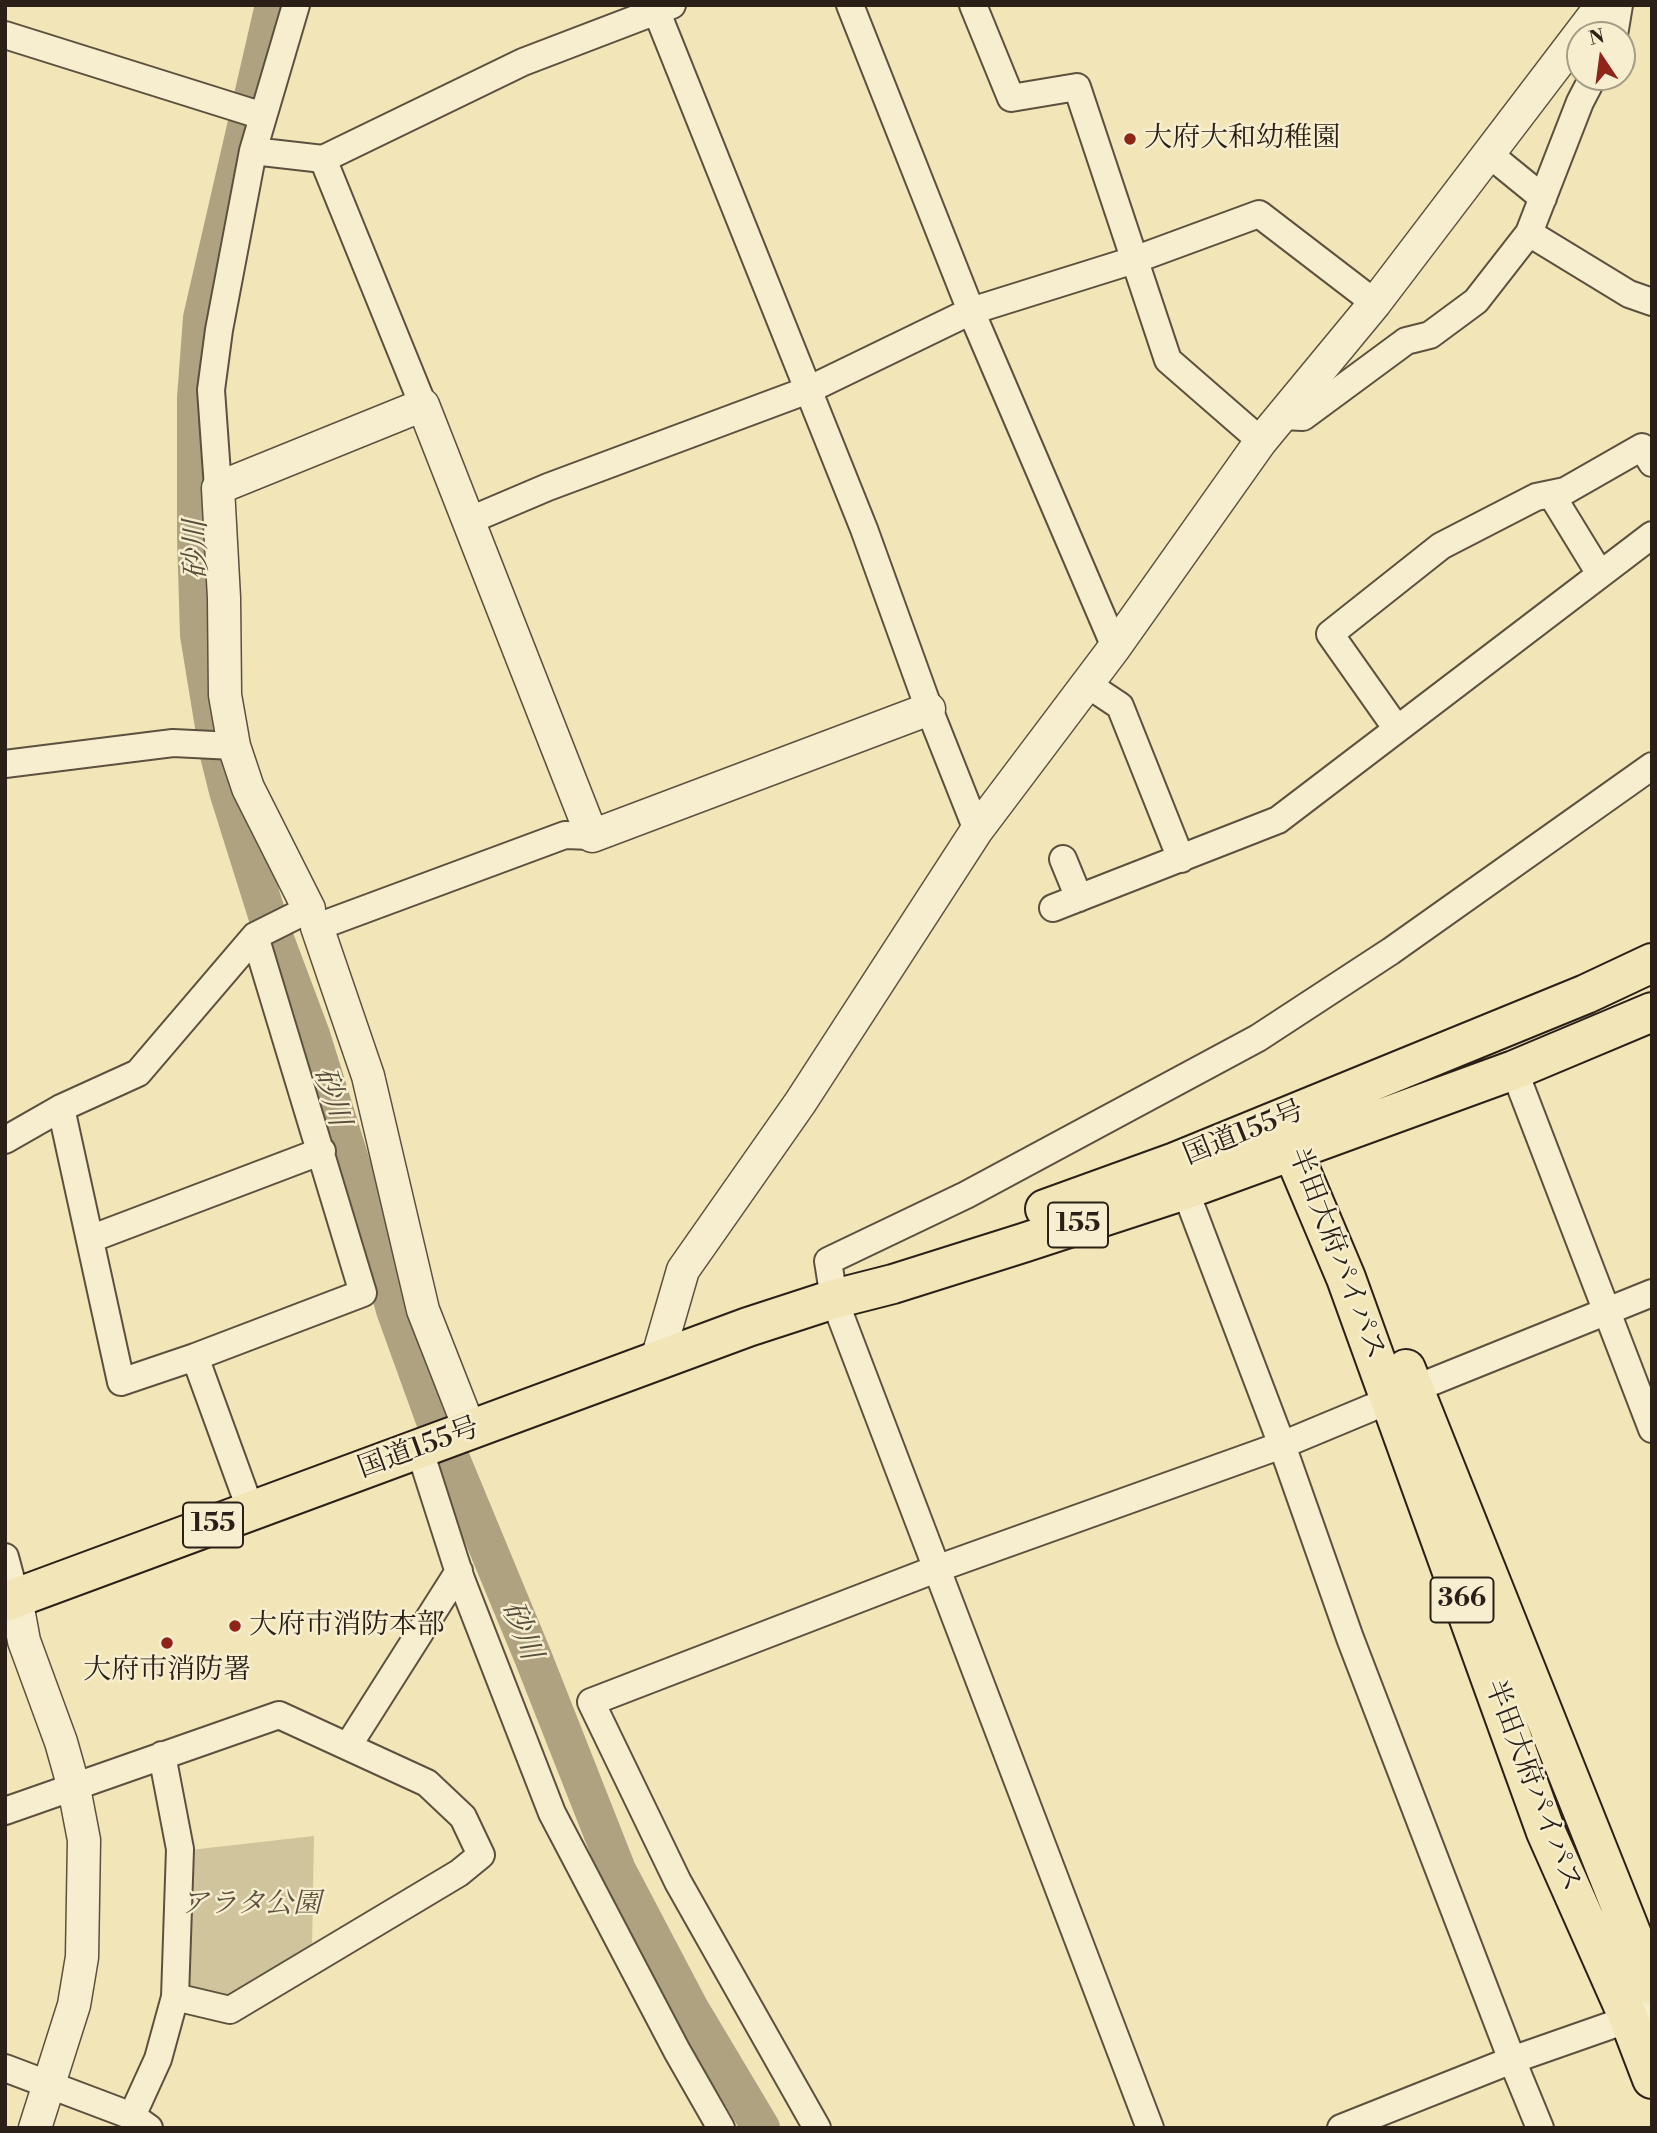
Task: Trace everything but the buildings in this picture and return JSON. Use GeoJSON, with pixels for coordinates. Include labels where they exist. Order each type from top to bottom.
{"type":"FeatureCollection","features":[{"type":"Feature","properties":{"kind":"highway","name":"国道155号"},"geometry":{"type":"LineString","coordinates":[[11,1600],[748,1327],[834,1298],[893,1284],[1185,1190],[1652,963]]}},
{"type":"Feature","properties":{"kind":"highway","name":"国道155号"},"geometry":{"type":"LineString","coordinates":[[834,1298],[892,1268],[1175,1162],[1300,1135],[1514,1070],[1652,1012]]}},
{"type":"Feature","properties":{"kind":"highway","name":"半田大府パイパス"},"geometry":{"type":"LineString","coordinates":[[1300,1135],[1402,1395],[1652,1985]]}},
{"type":"Feature","properties":{"kind":"highway","name":"半田大府パイパス"},"geometry":{"type":"LineString","coordinates":[[1402,1395],[1546,1832],[1640,2013],[1652,2079]]}},
{"type":"Feature","properties":{"kind":"street"},"geometry":{"type":"LineString","coordinates":[[296,5],[253,151],[219,330],[211,390],[224,598],[225,695],[233,745],[248,788],[311,915],[368,1076],[423,1310],[469,1430]]}},
{"type":"Feature","properties":{"kind":"street"},"geometry":{"type":"LineString","coordinates":[[850,5],[971,311],[1115,647]]}},
{"type":"Feature","properties":{"kind":"street"},"geometry":{"type":"LineString","coordinates":[[973,5],[1012,98],[1077,87],[1168,360],[1261,441]]}},
{"type":"Feature","properties":{"kind":"street"},"geometry":{"type":"LineString","coordinates":[[656,1363],[683,1270],[800,1103],[977,830],[1115,647],[1261,441],[1375,303],[1602,5]]}},
{"type":"Feature","properties":{"kind":"street"},"geometry":{"type":"LineString","coordinates":[[253,151],[323,159],[523,62],[661,7],[864,529],[929,709],[977,830]]}},
{"type":"Feature","properties":{"kind":"street"},"geometry":{"type":"LineString","coordinates":[[5,35],[262,115]]}},
{"type":"Feature","properties":{"kind":"street"},"geometry":{"type":"LineString","coordinates":[[1281,416],[1303,416],[1406,341],[1430,335],[1476,301],[1529,233],[1586,91]]}},
{"type":"Feature","properties":{"kind":"street"},"geometry":{"type":"LineString","coordinates":[[1489,153],[1543,198]]}},
{"type":"Feature","properties":{"kind":"street"},"geometry":{"type":"LineString","coordinates":[[323,159],[424,405],[592,836]]}},
{"type":"Feature","properties":{"kind":"street"},"geometry":{"type":"LineString","coordinates":[[468,521],[548,487],[808,390],[971,311],[1134,260],[1259,214],[1375,303]]}},
{"type":"Feature","properties":{"kind":"street"},"geometry":{"type":"LineString","coordinates":[[1529,233],[1629,294],[1652,302]]}},
{"type":"Feature","properties":{"kind":"street"},"geometry":{"type":"LineString","coordinates":[[218,488],[424,405]]}},
{"type":"Feature","properties":{"kind":"street"},"geometry":{"type":"LineString","coordinates":[[1396,729],[1330,634],[1441,546],[1535,497],[1565,491],[1642,447],[1652,463]]}},
{"type":"Feature","properties":{"kind":"street"},"geometry":{"type":"LineString","coordinates":[[1551,494],[1600,575]]}},
{"type":"Feature","properties":{"kind":"street"},"geometry":{"type":"LineString","coordinates":[[1053,908],[1278,820],[1652,535]]}},
{"type":"Feature","properties":{"kind":"street"},"geometry":{"type":"LineString","coordinates":[[1087,684],[1120,706],[1181,859]]}},
{"type":"Feature","properties":{"kind":"street"},"geometry":{"type":"LineString","coordinates":[[5,1140],[61,1108],[138,1073],[256,935],[565,835],[592,836],[929,709]]}},
{"type":"Feature","properties":{"kind":"street"},"geometry":{"type":"LineString","coordinates":[[5,764],[173,743],[233,745]]}},
{"type":"Feature","properties":{"kind":"street"},"geometry":{"type":"LineString","coordinates":[[1150,2128],[834,1298],[828,1261],[966,1195],[1258,1038],[1391,951],[1652,766]]}},
{"type":"Feature","properties":{"kind":"street"},"geometry":{"type":"LineString","coordinates":[[1063,859],[1079,898]]}},
{"type":"Feature","properties":{"kind":"street"},"geometry":{"type":"LineString","coordinates":[[61,1108],[121,1382],[363,1293],[256,935]]}},
{"type":"Feature","properties":{"kind":"street"},"geometry":{"type":"LineString","coordinates":[[1514,1070],[1652,1429]]}},
{"type":"Feature","properties":{"kind":"street"},"geometry":{"type":"LineString","coordinates":[[90,1239],[322,1151]]}},
{"type":"Feature","properties":{"kind":"street"},"geometry":{"type":"LineString","coordinates":[[1185,1190],[1282,1445],[1350,1638],[1540,2128]]}},
{"type":"Feature","properties":{"kind":"street"},"geometry":{"type":"LineString","coordinates":[[817,2128],[678,1882],[591,1702],[936,1569],[1282,1445],[1652,1293]]}},
{"type":"Feature","properties":{"kind":"street"},"geometry":{"type":"LineString","coordinates":[[195,1357],[251,1511]]}},
{"type":"Feature","properties":{"kind":"street"},"geometry":{"type":"LineString","coordinates":[[420,1448],[458,1572],[552,1813],[677,2051],[721,2128]]}},
{"type":"Feature","properties":{"kind":"street"},"geometry":{"type":"LineString","coordinates":[[5,1557],[11,1600],[61,1742],[74,1788],[83,1840],[82,1957],[74,2005],[35,2128]]}},
{"type":"Feature","properties":{"kind":"street"},"geometry":{"type":"LineString","coordinates":[[348,1746],[458,1572]]}},
{"type":"Feature","properties":{"kind":"street"},"geometry":{"type":"LineString","coordinates":[[5,1811],[279,1715],[427,1783],[463,1817],[481,1855],[458,1873],[230,2010],[175,1997]]}},
{"type":"Feature","properties":{"kind":"street"},"geometry":{"type":"LineString","coordinates":[[5,2068],[50,2083],[140,2122],[175,1997],[180,1849],[162,1755]]}},
{"type":"Feature","properties":{"kind":"street"},"geometry":{"type":"LineString","coordinates":[[1341,2128],[1640,2013]]}},
{"type":"Feature","properties":{"kind":"green space","name":"アラタ公園"},"geometry":{"type":"Polygon","coordinates":[[[314,1836],[312,1948],[228,1998],[188,1991],[190,1850],[314,1836]]]}},
{"type":"Feature","properties":{"kind":"waterway","name":"砂川"},"geometry":{"type":"LineString","coordinates":[[274,5],[202,318],[196,398],[199,635],[218,751],[272,931],[311,1035],[395,1310],[434,1418],[617,1870],[690,2009],[761,2128]]}},
{"type":"Feature","properties":{"kind":"place","name":"大府大和幼稚園"},"geometry":{"type":"Point","coordinates":[1130,139]}},
{"type":"Feature","properties":{"kind":"place","name":"大府市消防本部"},"geometry":{"type":"Point","coordinates":[235,1626]}},
{"type":"Feature","properties":{"kind":"place","name":"大府市消防署"},"geometry":{"type":"Point","coordinates":[167,1643]}}]}
